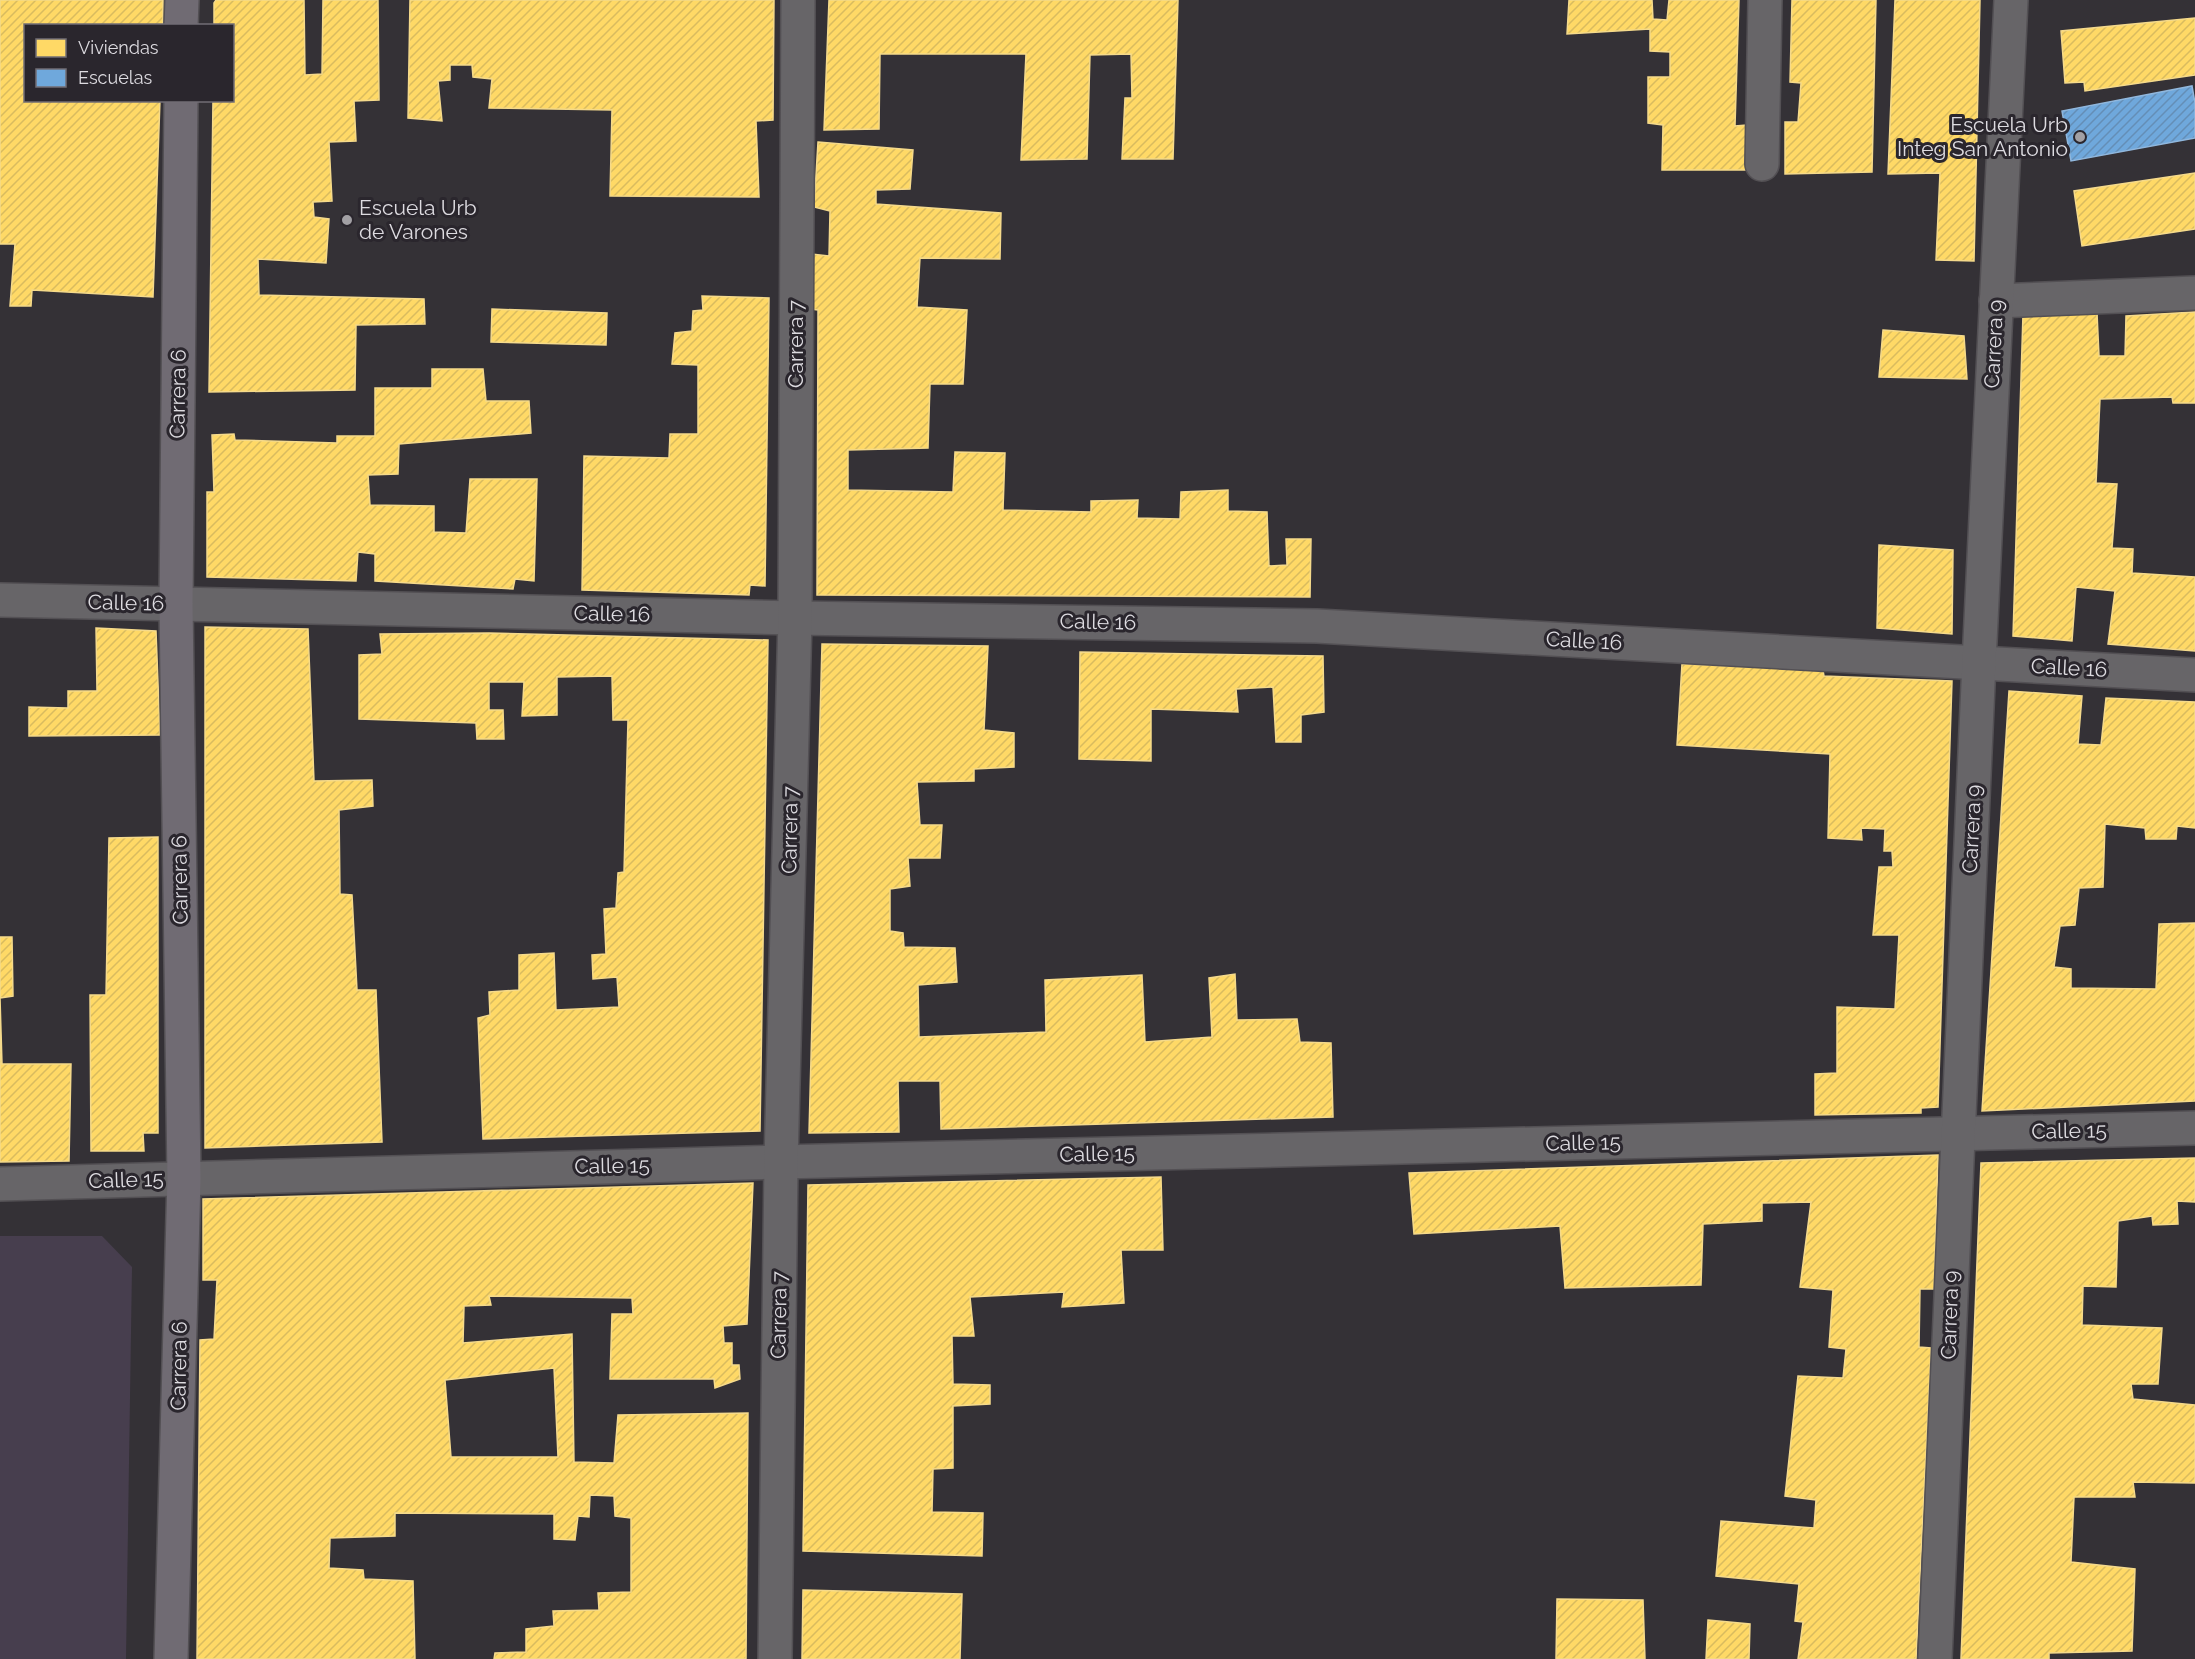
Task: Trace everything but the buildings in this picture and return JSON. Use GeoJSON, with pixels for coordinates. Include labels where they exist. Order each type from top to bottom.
{"type":"FeatureCollection","features":[{"type":"Feature","properties":{"kind":"main road"},"geometry":{"type":"LineString","coordinates":[[181,24],[182,0]]}},
{"type":"Feature","properties":{"kind":"main road","name":"Carrera 6"},"geometry":{"type":"LineString","coordinates":[[171,1659],[184,1178],[176,604],[181,102]]}},
{"type":"Feature","properties":{"kind":"street","name":"Carrera 7"},"geometry":{"type":"LineString","coordinates":[[775,1659],[781,1162],[795,618],[798,0]]}},
{"type":"Feature","properties":{"kind":"street"},"geometry":{"type":"LineString","coordinates":[[1762,164],[1765,0]]}},
{"type":"Feature","properties":{"kind":"street","name":"Carrera 9"},"geometry":{"type":"LineString","coordinates":[[1935,1659],[2011,0]]}},
{"type":"Feature","properties":{"kind":"street"},"geometry":{"type":"LineString","coordinates":[[1996,301],[2195,293]]}},
{"type":"Feature","properties":{"kind":"street","name":"Calle 16"},"geometry":{"type":"LineString","coordinates":[[0,600],[795,618],[1317,626],[2195,675]]}},
{"type":"Feature","properties":{"kind":"street","name":"Calle 15"},"geometry":{"type":"LineString","coordinates":[[0,1184],[781,1162],[2195,1128]]}},
{"type":"Feature","properties":{"kind":"shaded area"},"geometry":{"type":"Polygon","coordinates":[[[0,1236],[102,1236],[132,1267],[126,1659],[0,1659],[0,1236]]]}},
{"type":"Feature","properties":{"kind":"place","name":"Escuela Urb Integ San Antonio"},"geometry":{"type":"Point","coordinates":[2080,137]}},
{"type":"Feature","properties":{"kind":"place","name":"Escuela Urb de Varones"},"geometry":{"type":"Point","coordinates":[347,220]}}]}
